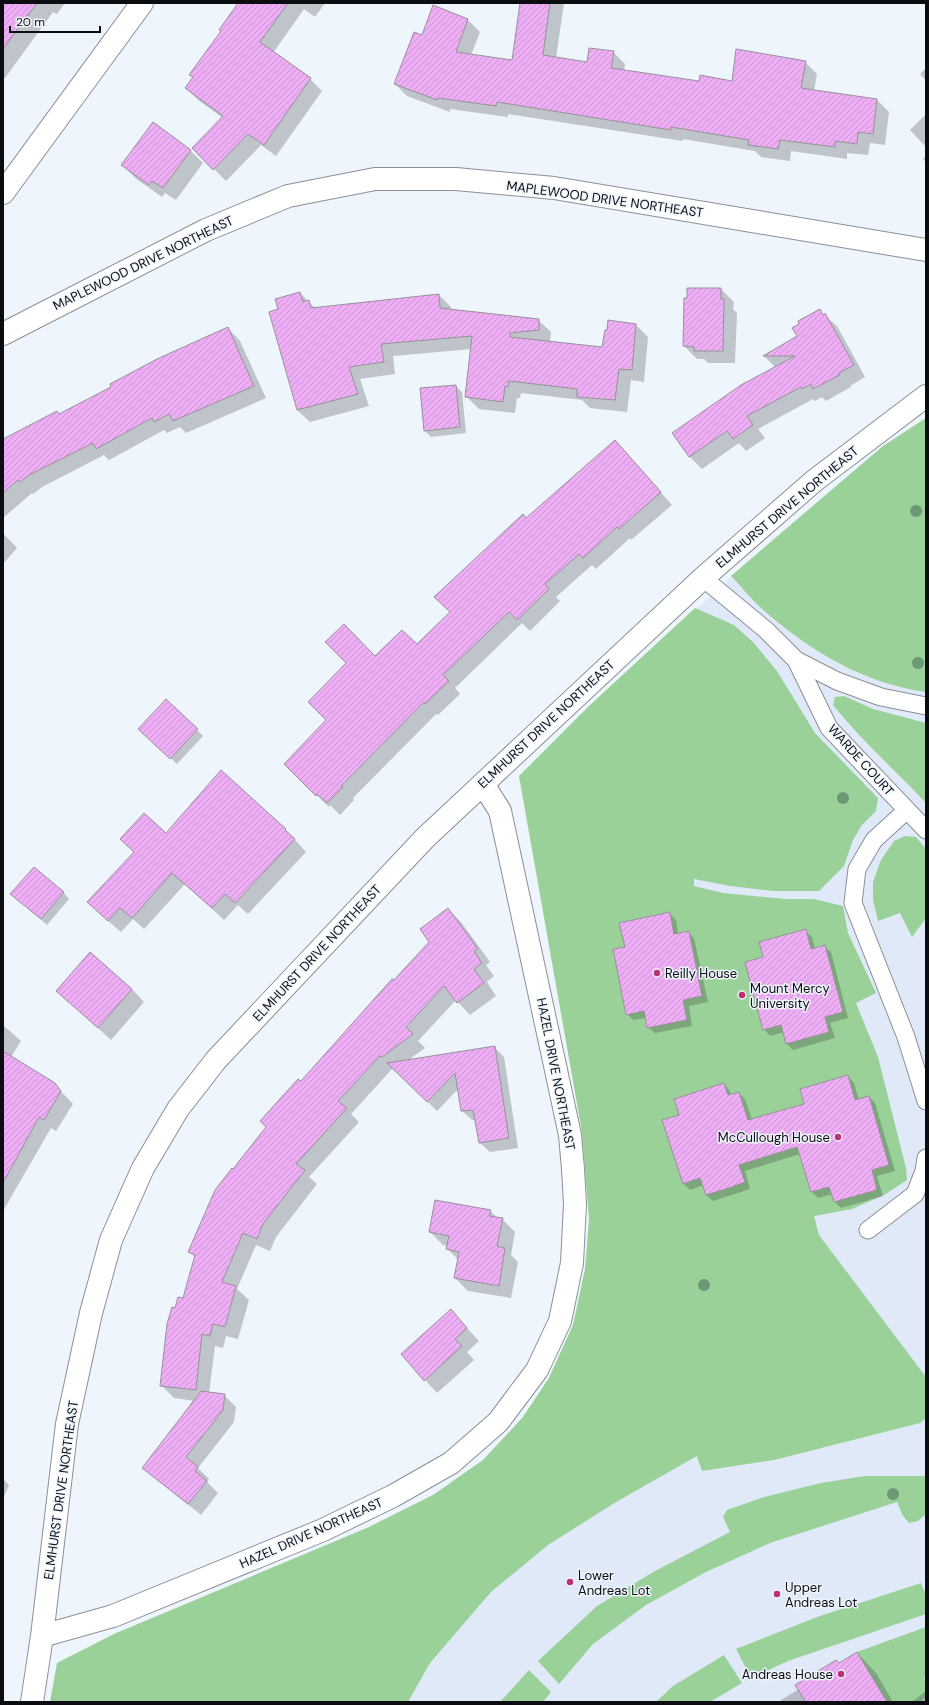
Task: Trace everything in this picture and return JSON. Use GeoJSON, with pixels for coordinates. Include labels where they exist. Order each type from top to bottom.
{"type":"FeatureCollection","features":[{"type":"Feature","properties":{"kind":"street"},"geometry":{"type":"LineString","coordinates":[[3,193],[142,3]]}},
{"type":"Feature","properties":{"kind":"street","name":"MAPLEWOOD DRIVE NORTHEAST"},"geometry":{"type":"LineString","coordinates":[[3,334],[206,230],[288,196],[375,179],[456,179],[554,188],[926,250]]}},
{"type":"Feature","properties":{"kind":"street","name":"ELMHURST DRIVE NORTHEAST"},"geometry":{"type":"LineString","coordinates":[[32,1702],[42,1636],[67,1424],[91,1313],[111,1240],[143,1168],[178,1109],[216,1060],[425,838],[703,578],[814,482],[926,396]]}},
{"type":"Feature","properties":{"kind":"street","name":"HAZEL DRIVE NORTHEAST"},"geometry":{"type":"LineString","coordinates":[[42,1636],[113,1616],[323,1530],[393,1496],[451,1463],[498,1422],[537,1370],[560,1321],[572,1263],[576,1204],[570,1135],[500,811],[483,784]]}},
{"type":"Feature","properties":{"kind":"lane"},"geometry":{"type":"LineString","coordinates":[[703,578],[766,630],[796,660],[837,681],[881,697],[926,706]]}},
{"type":"Feature","properties":{"kind":"lane","name":"WARDE COURT"},"geometry":{"type":"LineString","coordinates":[[796,660],[829,728],[926,830]]}},
{"type":"Feature","properties":{"kind":"lane"},"geometry":{"type":"LineString","coordinates":[[907,810],[874,840],[857,869],[853,904],[906,1037],[926,1101]]}},
{"type":"Feature","properties":{"kind":"lane"},"geometry":{"type":"LineString","coordinates":[[868,1230],[915,1194],[924,1171],[926,1158]]}},
{"type":"Feature","properties":{"kind":"shaded area","name":"Mount Mercy University"},"geometry":{"type":"Polygon","coordinates":[[[926,418],[926,1702],[50,1702],[57,1663],[114,1634],[369,1527],[433,1495],[483,1460],[523,1417],[549,1377],[573,1325],[585,1269],[589,1219],[582,1132],[519,776],[589,706],[773,539],[883,446],[926,418]]]}},
{"type":"Feature","properties":{"kind":"green space"},"geometry":{"type":"Polygon","coordinates":[[[926,418],[926,692],[903,688],[858,673],[816,650],[797,637],[760,607],[731,576],[883,446],[926,418]]]}},
{"type":"Feature","properties":{"kind":"green space","name":"Mount Mercy University"},"geometry":{"type":"Polygon","coordinates":[[[695,608],[734,625],[753,642],[777,671],[815,733],[878,798],[876,811],[862,825],[853,840],[844,866],[819,891],[773,891],[730,886],[694,879],[694,886],[723,893],[786,899],[814,899],[843,906],[848,933],[876,993],[856,1003],[878,1057],[906,1168],[907,1180],[884,1195],[852,1209],[814,1216],[819,1235],[926,1377],[926,1418],[920,1423],[774,1460],[702,1471],[697,1456],[616,1502],[548,1545],[491,1592],[430,1663],[408,1702],[50,1702],[57,1663],[114,1634],[369,1527],[433,1495],[483,1460],[523,1417],[549,1378],[573,1325],[585,1269],[589,1219],[582,1132],[519,776],[589,706],[695,608]]]}},
{"type":"Feature","properties":{"kind":"green space"},"geometry":{"type":"Polygon","coordinates":[[[844,696],[873,709],[926,723],[926,803],[867,743],[833,705],[835,697],[844,696]]]}},
{"type":"Feature","properties":{"kind":"green space"},"geometry":{"type":"Polygon","coordinates":[[[905,836],[916,837],[926,849],[926,918],[912,937],[900,913],[878,921],[873,900],[873,882],[881,860],[894,841],[905,836]]]}},
{"type":"Feature","properties":{"kind":"green space"},"geometry":{"type":"Polygon","coordinates":[[[865,1476],[926,1476],[926,1514],[918,1521],[909,1523],[903,1516],[897,1502],[770,1543],[706,1572],[646,1605],[593,1644],[559,1684],[538,1661],[597,1606],[655,1571],[730,1532],[723,1517],[727,1510],[764,1497],[821,1483],[865,1476]]]}},
{"type":"Feature","properties":{"kind":"green space"},"geometry":{"type":"Polygon","coordinates":[[[921,1583],[926,1595],[926,1614],[788,1661],[751,1678],[736,1649],[817,1617],[921,1583]]]}},
{"type":"Feature","properties":{"kind":"green space"},"geometry":{"type":"Polygon","coordinates":[[[926,1627],[926,1677],[924,1679],[926,1683],[926,1697],[920,1702],[887,1702],[857,1652],[926,1627]]]}},
{"type":"Feature","properties":{"kind":"green space"},"geometry":{"type":"Polygon","coordinates":[[[724,1655],[742,1683],[710,1702],[656,1702],[673,1686],[724,1655]]]}},
{"type":"Feature","properties":{"kind":"green space"},"geometry":{"type":"Polygon","coordinates":[[[529,1670],[551,1692],[543,1702],[500,1702],[529,1670]]]}},
{"type":"Feature","properties":{"kind":"building"},"geometry":{"type":"Polygon","coordinates":[[[3,3],[37,3],[3,49],[3,3]]]}},
{"type":"Feature","properties":{"kind":"building"},"geometry":{"type":"Polygon","coordinates":[[[238,3],[288,3],[260,42],[311,78],[264,145],[248,134],[213,170],[192,148],[223,116],[185,88],[193,77],[189,75],[221,31],[219,30],[238,3]]]}},
{"type":"Feature","properties":{"kind":"building"},"geometry":{"type":"Polygon","coordinates":[[[520,3],[550,3],[543,55],[587,62],[589,48],[614,51],[611,68],[699,81],[700,75],[732,81],[736,49],[806,61],[801,88],[877,99],[873,134],[858,132],[857,144],[835,141],[835,147],[780,140],[778,149],[748,145],[749,140],[671,127],[671,130],[497,102],[496,106],[438,98],[437,100],[394,84],[414,32],[422,35],[433,5],[468,19],[456,52],[512,60],[520,3]]]}},
{"type":"Feature","properties":{"kind":"building"},"geometry":{"type":"Polygon","coordinates":[[[153,122],[191,150],[163,188],[152,181],[149,185],[121,165],[153,122]]]}},
{"type":"Feature","properties":{"kind":"building"},"geometry":{"type":"Polygon","coordinates":[[[687,288],[721,288],[721,299],[724,299],[723,351],[694,351],[694,347],[683,346],[684,298],[687,298],[687,288]]]}},
{"type":"Feature","properties":{"kind":"building"},"geometry":{"type":"Polygon","coordinates":[[[300,292],[303,302],[309,300],[311,308],[439,294],[440,308],[539,319],[539,330],[510,333],[510,337],[602,347],[608,320],[636,324],[632,370],[619,369],[615,400],[577,397],[577,389],[509,381],[508,387],[505,386],[503,402],[465,397],[472,336],[381,344],[384,362],[349,367],[358,394],[297,410],[269,312],[278,309],[275,299],[300,292]]]}},
{"type":"Feature","properties":{"kind":"building"},"geometry":{"type":"Polygon","coordinates":[[[820,309],[823,315],[825,313],[854,365],[839,373],[840,375],[813,389],[811,384],[802,389],[801,387],[747,416],[753,425],[733,439],[727,431],[689,457],[672,433],[741,385],[795,356],[763,356],[797,336],[792,328],[799,324],[798,321],[820,309]]]}},
{"type":"Feature","properties":{"kind":"building"},"geometry":{"type":"Polygon","coordinates":[[[228,327],[254,386],[173,421],[169,414],[154,422],[152,418],[96,449],[93,443],[29,475],[20,482],[18,480],[3,493],[3,439],[57,411],[59,414],[111,387],[110,384],[157,359],[228,327]]]}},
{"type":"Feature","properties":{"kind":"building"},"geometry":{"type":"Polygon","coordinates":[[[456,385],[460,427],[424,431],[420,388],[456,385]]]}},
{"type":"Feature","properties":{"kind":"building"},"geometry":{"type":"Polygon","coordinates":[[[615,440],[661,492],[619,529],[617,527],[583,558],[579,554],[545,584],[549,589],[517,620],[509,612],[443,675],[449,681],[425,704],[424,702],[341,786],[343,787],[327,803],[317,794],[316,796],[284,764],[326,720],[308,702],[346,663],[325,642],[344,624],[375,656],[402,630],[417,644],[450,612],[434,597],[523,514],[526,518],[615,440]]]}},
{"type":"Feature","properties":{"kind":"building"},"geometry":{"type":"Polygon","coordinates":[[[166,699],[198,729],[170,759],[138,729],[166,699]]]}},
{"type":"Feature","properties":{"kind":"building"},"geometry":{"type":"Polygon","coordinates":[[[221,770],[295,839],[235,903],[225,894],[212,908],[172,873],[132,918],[120,908],[108,921],[87,902],[134,852],[120,839],[144,813],[166,833],[221,770]]]}},
{"type":"Feature","properties":{"kind":"building"},"geometry":{"type":"Polygon","coordinates":[[[34,867],[64,892],[41,919],[10,894],[34,867]]]}},
{"type":"Feature","properties":{"kind":"building"},"geometry":{"type":"Polygon","coordinates":[[[448,908],[478,949],[474,951],[482,963],[474,969],[484,983],[457,1003],[444,986],[406,1027],[413,1034],[382,1057],[380,1056],[338,1101],[347,1108],[296,1164],[305,1170],[263,1224],[257,1239],[243,1233],[222,1282],[236,1286],[225,1327],[213,1324],[210,1336],[202,1334],[196,1390],[160,1386],[167,1324],[172,1307],[175,1308],[178,1297],[183,1298],[195,1255],[188,1252],[215,1190],[266,1127],[260,1121],[298,1079],[301,1081],[392,979],[394,980],[429,942],[420,929],[448,908]]]}},
{"type":"Feature","properties":{"kind":"building","name":"Reilly House"},"geometry":{"type":"Polygon","coordinates":[[[670,912],[674,934],[689,931],[702,996],[683,1000],[687,1020],[647,1028],[644,1011],[626,1015],[613,949],[625,947],[619,923],[670,912]]]}},
{"type":"Feature","properties":{"kind":"building"},"geometry":{"type":"Polygon","coordinates":[[[806,929],[811,949],[825,945],[843,1012],[825,1017],[829,1032],[786,1044],[781,1025],[763,1030],[745,962],[763,957],[759,942],[806,929]]]}},
{"type":"Feature","properties":{"kind":"building"},"geometry":{"type":"Polygon","coordinates":[[[90,952],[132,989],[98,1028],[56,991],[90,952]]]}},
{"type":"Feature","properties":{"kind":"building"},"geometry":{"type":"Polygon","coordinates":[[[495,1046],[509,1138],[479,1143],[473,1110],[461,1111],[455,1073],[427,1102],[387,1063],[495,1046]]]}},
{"type":"Feature","properties":{"kind":"building"},"geometry":{"type":"Polygon","coordinates":[[[3,1051],[55,1083],[61,1091],[44,1120],[39,1117],[3,1183],[3,1051]]]}},
{"type":"Feature","properties":{"kind":"building"},"geometry":{"type":"Polygon","coordinates":[[[848,1075],[855,1100],[869,1096],[889,1165],[872,1170],[877,1190],[834,1202],[829,1187],[811,1192],[797,1147],[739,1165],[745,1182],[729,1188],[706,1195],[700,1178],[683,1184],[662,1120],[679,1115],[674,1099],[724,1083],[728,1095],[739,1092],[748,1120],[804,1104],[800,1089],[848,1075]]]}},
{"type":"Feature","properties":{"kind":"building"},"geometry":{"type":"Polygon","coordinates":[[[435,1200],[491,1210],[489,1216],[503,1218],[497,1246],[505,1248],[499,1286],[454,1278],[459,1252],[446,1249],[449,1236],[429,1232],[435,1200]]]}},
{"type":"Feature","properties":{"kind":"building"},"geometry":{"type":"Polygon","coordinates":[[[451,1309],[467,1328],[455,1339],[462,1346],[424,1381],[401,1354],[451,1309]]]}},
{"type":"Feature","properties":{"kind":"building"},"geometry":{"type":"Polygon","coordinates":[[[201,1391],[225,1394],[223,1410],[186,1457],[198,1467],[195,1471],[207,1481],[188,1504],[142,1468],[201,1391]]]}},
{"type":"Feature","properties":{"kind":"building","name":"Andreas House"},"geometry":{"type":"Polygon","coordinates":[[[857,1652],[887,1702],[806,1702],[795,1685],[836,1660],[839,1663],[857,1652]]]}},
{"type":"Feature","properties":{"kind":"place","name":"Reilly House"},"geometry":{"type":"Point","coordinates":[657,973]}},
{"type":"Feature","properties":{"kind":"place","name":"Mount Mercy University"},"geometry":{"type":"Point","coordinates":[742,995]}},
{"type":"Feature","properties":{"kind":"place","name":"McCullough House"},"geometry":{"type":"Point","coordinates":[838,1137]}},
{"type":"Feature","properties":{"kind":"place","name":"Lower Andreas Lot"},"geometry":{"type":"Point","coordinates":[570,1582]}},
{"type":"Feature","properties":{"kind":"place","name":"Upper Andreas Lot"},"geometry":{"type":"Point","coordinates":[777,1594]}},
{"type":"Feature","properties":{"kind":"place","name":"Andreas House"},"geometry":{"type":"Point","coordinates":[841,1674]}}]}
